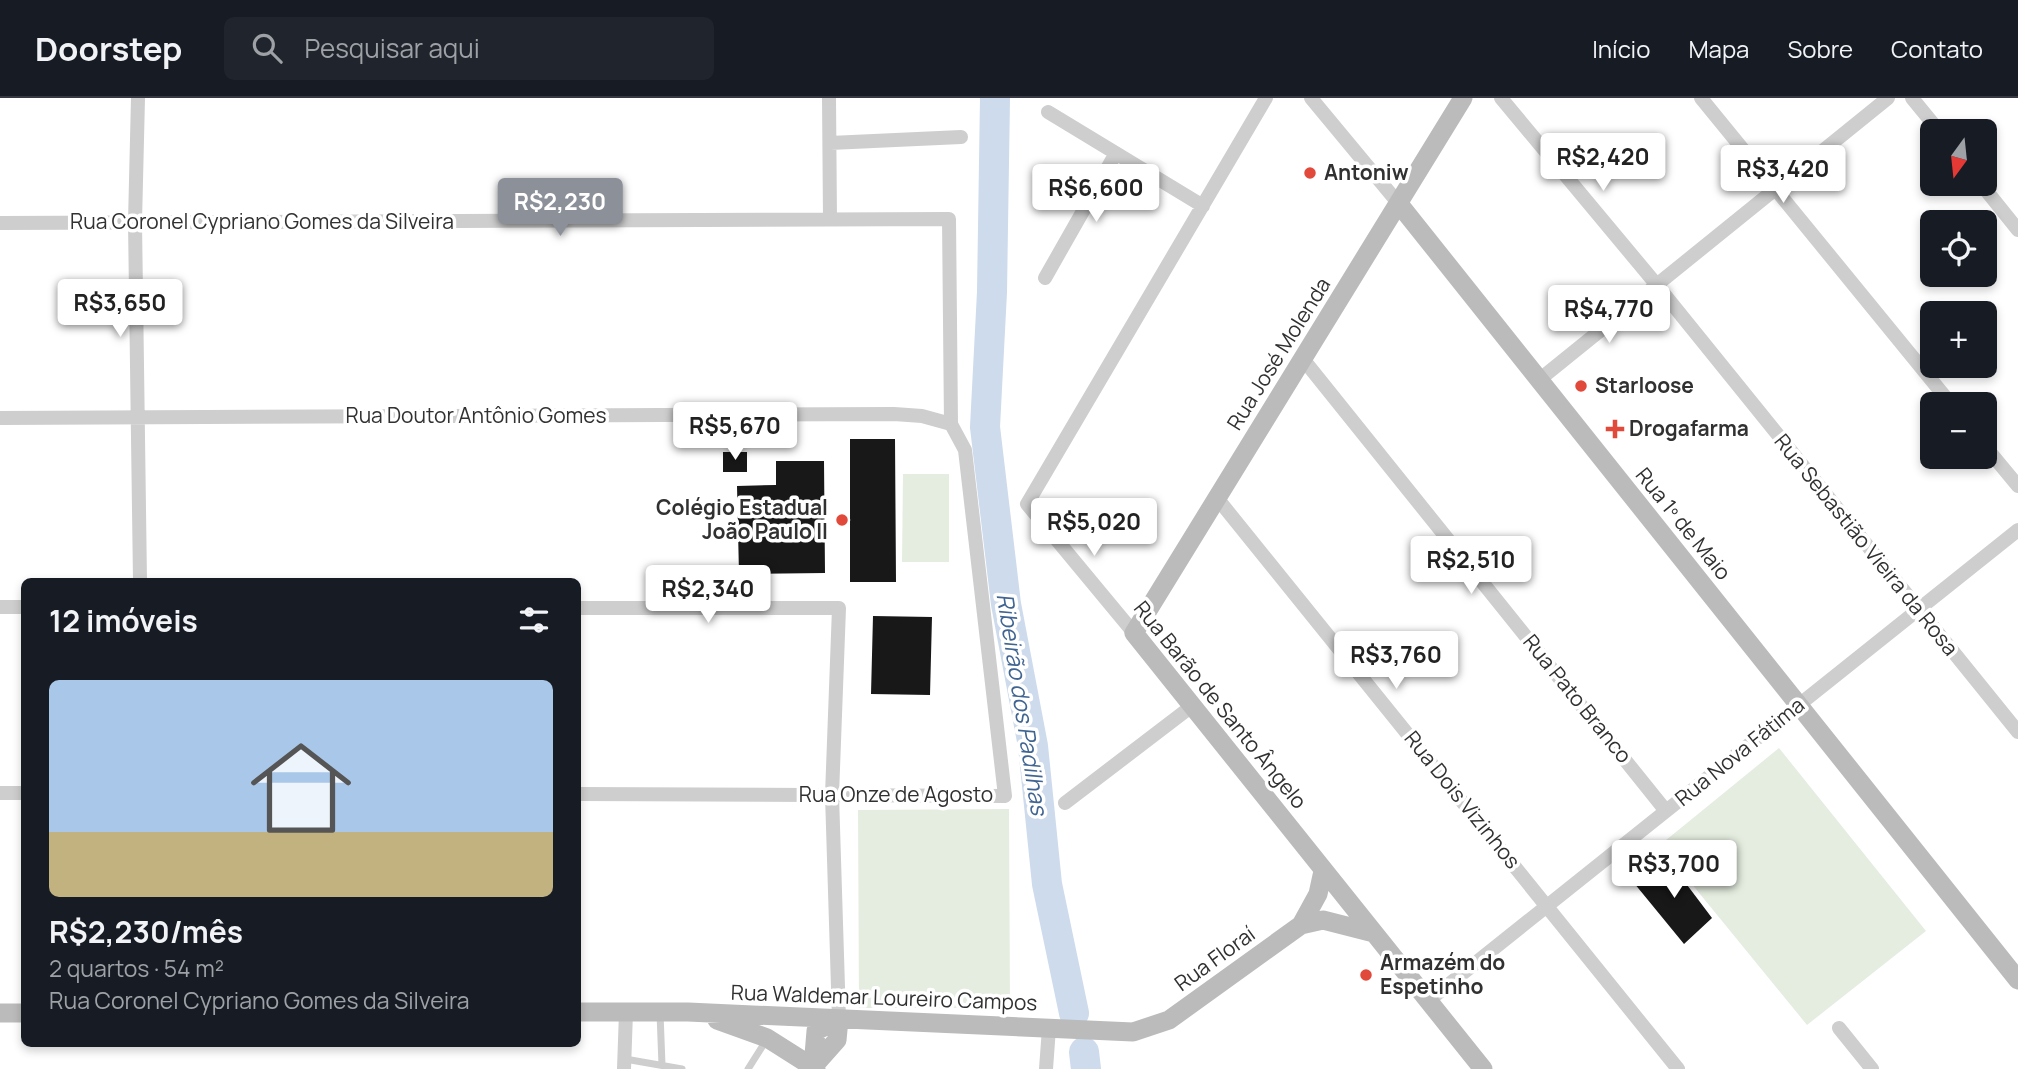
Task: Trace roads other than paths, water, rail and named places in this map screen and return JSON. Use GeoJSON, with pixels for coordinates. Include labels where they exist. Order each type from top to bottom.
{"type":"FeatureCollection","features":[{"type":"Feature","properties":{"kind":"street"},"geometry":{"type":"LineString","coordinates":[[138,98],[135,222],[140,578]]}},
{"type":"Feature","properties":{"kind":"street"},"geometry":{"type":"LineString","coordinates":[[829,98],[830,219]]}},
{"type":"Feature","properties":{"kind":"street"},"geometry":{"type":"LineString","coordinates":[[1048,112],[1203,206],[1266,98]]}},
{"type":"Feature","properties":{"kind":"street","name":"Rua 1º de Maio"},"geometry":{"type":"LineString","coordinates":[[1311,98],[1399,204],[2018,980]]}},
{"type":"Feature","properties":{"kind":"street","name":"Rua José Molenda"},"geometry":{"type":"LineString","coordinates":[[1133,633],[1463,98]]}},
{"type":"Feature","properties":{"kind":"street","name":"Rua Sebastião Vieira da Rosa"},"geometry":{"type":"LineString","coordinates":[[1501,98],[1656,284],[2018,732]]}},
{"type":"Feature","properties":{"kind":"street"},"geometry":{"type":"LineString","coordinates":[[1701,98],[1941,392]]}},
{"type":"Feature","properties":{"kind":"street"},"geometry":{"type":"LineString","coordinates":[[1539,380],[1888,98]]}},
{"type":"Feature","properties":{"kind":"street"},"geometry":{"type":"LineString","coordinates":[[1912,98],[1929,119]]}},
{"type":"Feature","properties":{"kind":"street"},"geometry":{"type":"LineString","coordinates":[[830,143],[961,137]]}},
{"type":"Feature","properties":{"kind":"street"},"geometry":{"type":"LineString","coordinates":[[1045,278],[1116,153]]}},
{"type":"Feature","properties":{"kind":"street"},"geometry":{"type":"LineString","coordinates":[[1991,196],[2018,230]]}},
{"type":"Feature","properties":{"kind":"street","name":"Rua Barão de Santo Ângelo"},"geometry":{"type":"LineString","coordinates":[[1203,206],[1027,504],[1483,1069]]}},
{"type":"Feature","properties":{"kind":"street","name":"Rua Coronel Cypriano Gomes da Silveira"},"geometry":{"type":"LineString","coordinates":[[0,223],[949,219],[951,424]]}},
{"type":"Feature","properties":{"kind":"street","name":"Rua Pato Branco"},"geometry":{"type":"LineString","coordinates":[[1303,359],[1666,811]]}},
{"type":"Feature","properties":{"kind":"street","name":"Rua Doutor Antônio Gomes"},"geometry":{"type":"LineString","coordinates":[[0,418],[894,414],[922,416],[951,424]]}},
{"type":"Feature","properties":{"kind":"street","name":"Rua Onze de Agosto"},"geometry":{"type":"LineString","coordinates":[[581,794],[1005,796],[965,450],[951,424]]}},
{"type":"Feature","properties":{"kind":"street"},"geometry":{"type":"LineString","coordinates":[[1997,461],[2018,486]]}},
{"type":"Feature","properties":{"kind":"street","name":"Rua Dois Vizinhos"},"geometry":{"type":"LineString","coordinates":[[1217,498],[1678,1069]]}},
{"type":"Feature","properties":{"kind":"street","name":"Rua Nova Fátima"},"geometry":{"type":"LineString","coordinates":[[1429,1001],[2018,530]]}},
{"type":"Feature","properties":{"kind":"street"},"geometry":{"type":"LineString","coordinates":[[0,607],[21,607]]}},
{"type":"Feature","properties":{"kind":"street"},"geometry":{"type":"LineString","coordinates":[[581,608],[839,608],[832,795],[839,1018],[837,1040],[814,1068]]}},
{"type":"Feature","properties":{"kind":"street"},"geometry":{"type":"LineString","coordinates":[[1065,803],[1192,706]]}},
{"type":"Feature","properties":{"kind":"street"},"geometry":{"type":"LineString","coordinates":[[0,793],[21,793]]}},
{"type":"Feature","properties":{"kind":"street"},"geometry":{"type":"LineString","coordinates":[[1301,925],[1318,894],[1323,871]]}},
{"type":"Feature","properties":{"kind":"street"},"geometry":{"type":"LineString","coordinates":[[1301,925],[1323,920],[1374,933]]}},
{"type":"Feature","properties":{"kind":"street","name":"Rua Floraí"},"geometry":{"type":"LineString","coordinates":[[1078,1029],[1119,1034],[1158,1025],[1301,925]]}},
{"type":"Feature","properties":{"kind":"street","name":"Rua Waldemar Loureiro Campos"},"geometry":{"type":"LineString","coordinates":[[581,1012],[688,1012],[1078,1029]]}},
{"type":"Feature","properties":{"kind":"street"},"geometry":{"type":"LineString","coordinates":[[624,1064],[626,1012]]}},
{"type":"Feature","properties":{"kind":"street","name":"Rua Waldemar Loureiro Campos"},"geometry":{"type":"LineString","coordinates":[[688,1012],[767,1038],[814,1068]]}},
{"type":"Feature","properties":{"kind":"street"},"geometry":{"type":"LineString","coordinates":[[0,1013],[21,1013]]}},
{"type":"Feature","properties":{"kind":"street"},"geometry":{"type":"LineString","coordinates":[[1046,1069],[1049,1027]]}},
{"type":"Feature","properties":{"kind":"street"},"geometry":{"type":"LineString","coordinates":[[1839,1028],[1872,1069]]}},
{"type":"Feature","properties":{"kind":"lane"},"geometry":{"type":"LineString","coordinates":[[660,1012],[662,1065]]}},
{"type":"Feature","properties":{"kind":"lane"},"geometry":{"type":"LineString","coordinates":[[748,1069],[767,1038]]}},
{"type":"Feature","properties":{"kind":"lane"},"geometry":{"type":"LineString","coordinates":[[624,1064],[662,1065],[682,1069]]}},
{"type":"Feature","properties":{"kind":"waterway","name":"Ribeirão dos Padilhas"},"geometry":{"type":"LineString","coordinates":[[995,98],[992,292],[985,427],[1006,604],[1033,746],[1047,884],[1074,1013]]}},
{"type":"Feature","properties":{"kind":"waterway","name":"Ribeirão dos Padilhas"},"geometry":{"type":"LineString","coordinates":[[1084,1052],[1086,1069]]}},
{"type":"Feature","properties":{"kind":"place","name":"Antoniw"},"geometry":{"type":"Point","coordinates":[1310,173]}},
{"type":"Feature","properties":{"kind":"place","name":"Starloose"},"geometry":{"type":"Point","coordinates":[1581,386]}},
{"type":"Feature","properties":{"kind":"place","name":"Drogafarma"},"geometry":{"type":"Point","coordinates":[1615,429]}},
{"type":"Feature","properties":{"kind":"place","name":"Colégio Estadual João Paulo II"},"geometry":{"type":"Point","coordinates":[842,520]}},
{"type":"Feature","properties":{"kind":"place","name":"Armazém do Espetinho"},"geometry":{"type":"Point","coordinates":[1366,975]}}]}
